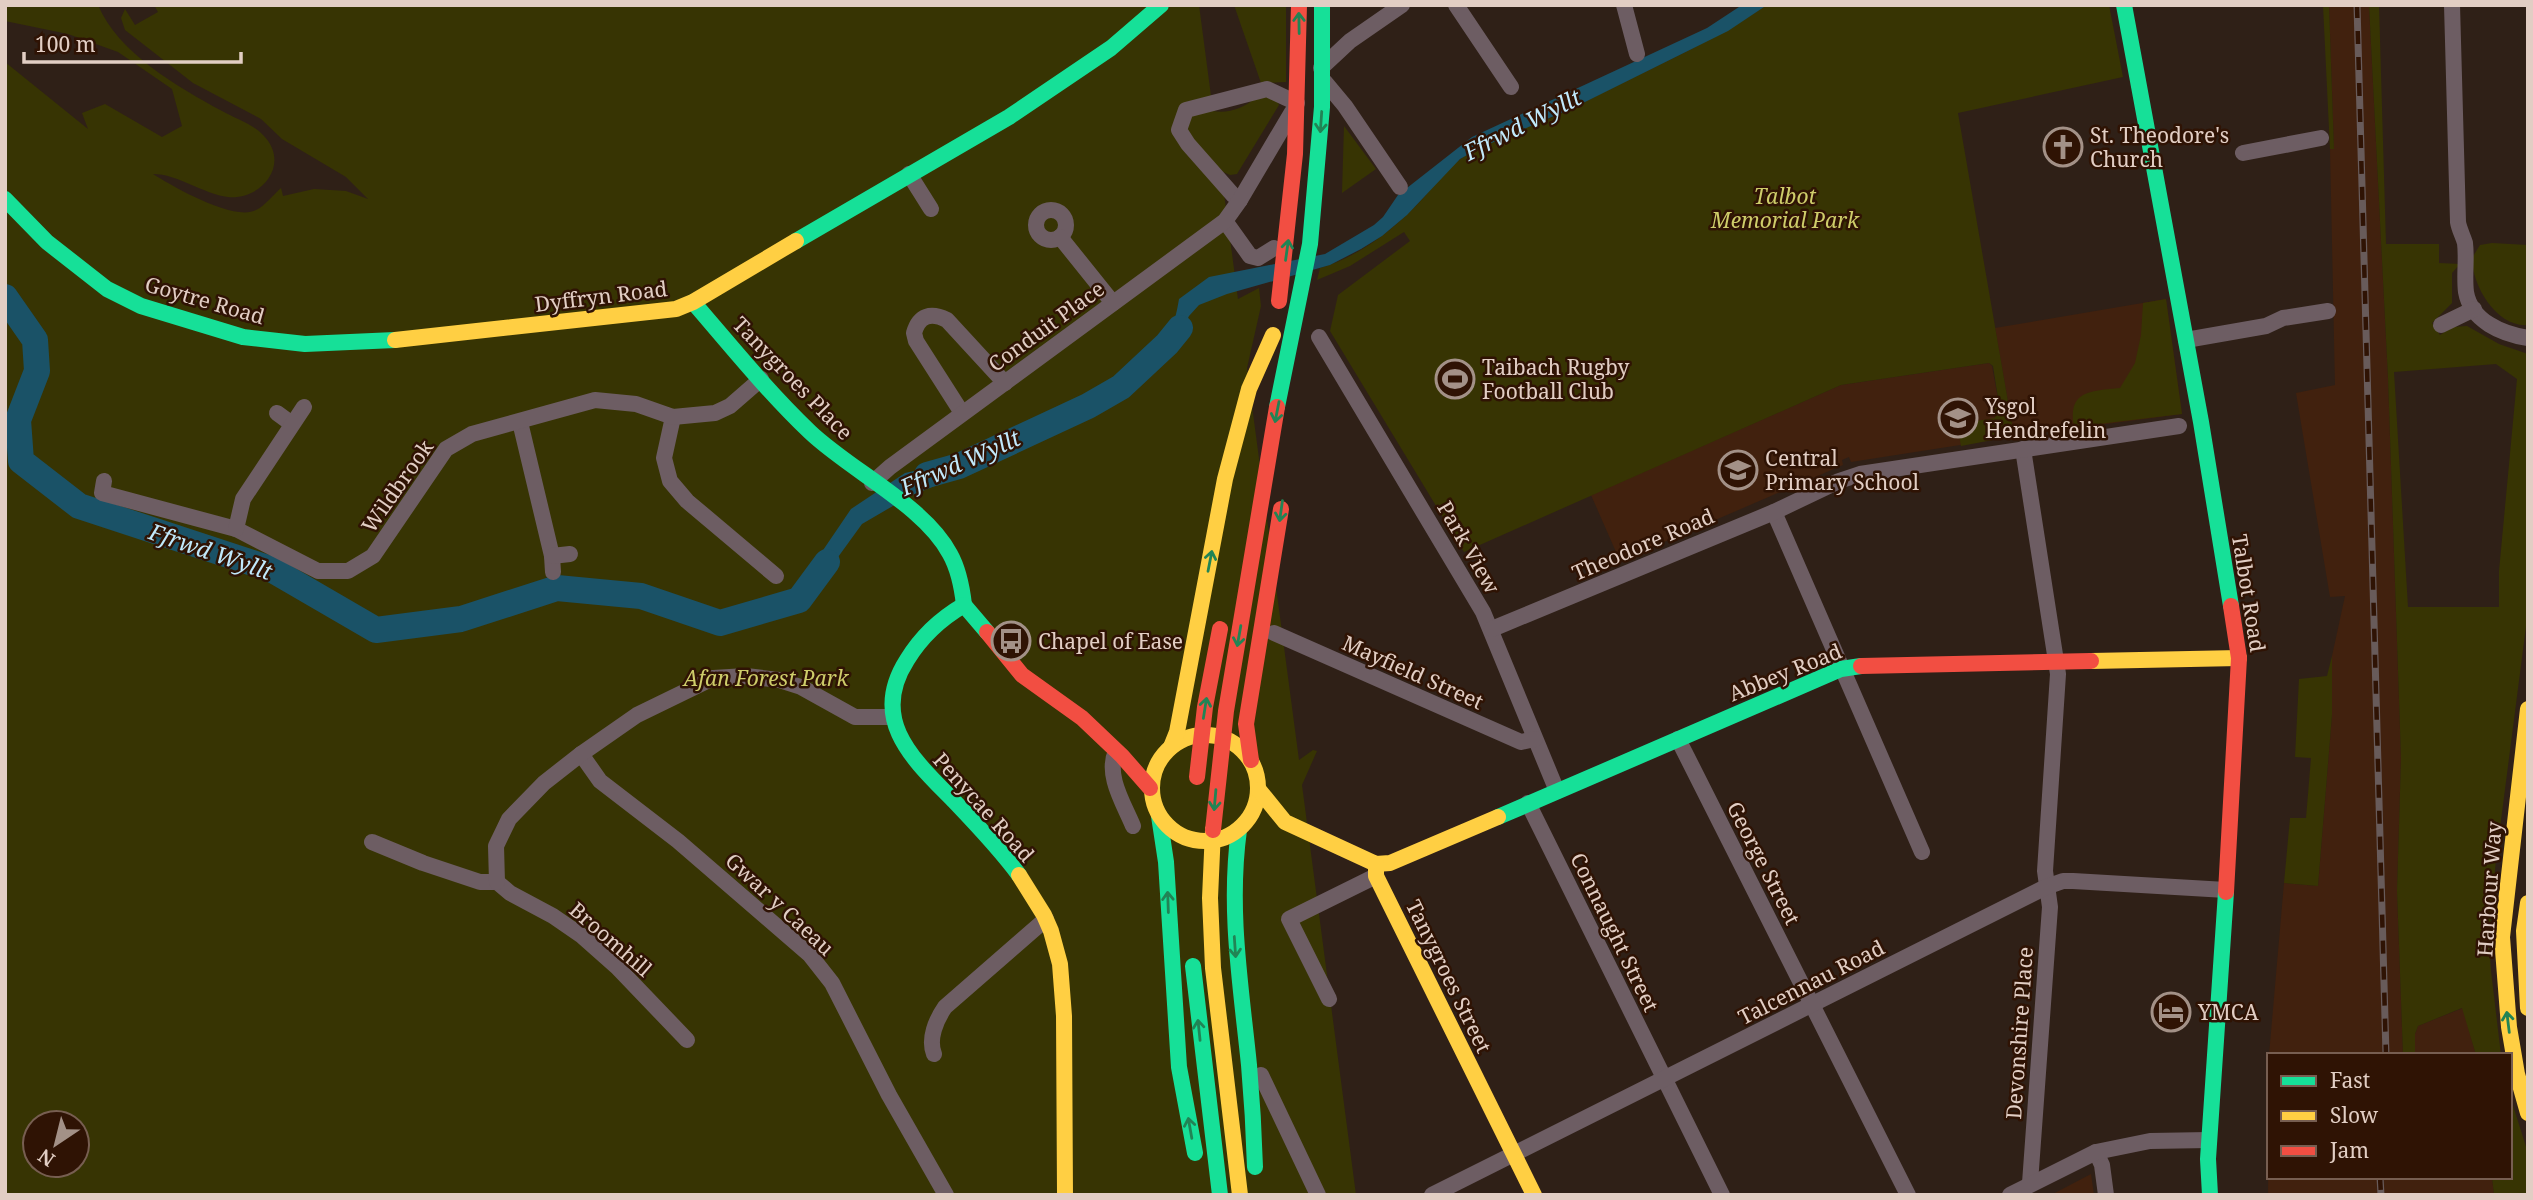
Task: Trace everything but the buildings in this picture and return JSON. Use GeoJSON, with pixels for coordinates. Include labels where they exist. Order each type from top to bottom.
{"type":"FeatureCollection","features":[{"type":"Feature","properties":{"kind":"main road","name":"Dyffryn Road"},"geometry":{"type":"LineString","coordinates":[[305,344],[394,340],[676,309],[693,302],[1009,117],[1111,48],[1161,5]]}},
{"type":"Feature","properties":{"kind":"main road"},"geometry":{"type":"LineString","coordinates":[[1258,415],[1277,318],[1291,223],[1298,131],[1299,5]]}},
{"type":"Feature","properties":{"kind":"main road"},"geometry":{"type":"LineString","coordinates":[[1240,1195],[1213,968],[1210,898],[1218,764],[1276,413],[1310,244],[1322,107],[1322,5]]}},
{"type":"Feature","properties":{"kind":"main road","name":"Talbot Road"},"geometry":{"type":"LineString","coordinates":[[2124,5],[2186,340],[2239,658],[2215,1078],[2209,1140],[2210,1195]]}},
{"type":"Feature","properties":{"kind":"main road","name":"Goytre Road"},"geometry":{"type":"LineString","coordinates":[[5,199],[76,267],[107,289],[141,306],[243,337],[305,344]]}},
{"type":"Feature","properties":{"kind":"main road","name":"Tanygroes Place"},"geometry":{"type":"LineString","coordinates":[[693,302],[827,448],[926,524],[944,544],[956,563],[964,605]]}},
{"type":"Feature","properties":{"kind":"main road"},"geometry":{"type":"LineString","coordinates":[[1294,402],[1296,321]]}},
{"type":"Feature","properties":{"kind":"main road"},"geometry":{"type":"LineString","coordinates":[[1150,788],[1177,732],[1226,479],[1249,389],[1273,335]]}},
{"type":"Feature","properties":{"kind":"main road"},"geometry":{"type":"LineString","coordinates":[[1256,1185],[1249,1063],[1238,990],[1233,881],[1260,825],[1258,779],[1251,760],[1246,724],[1284,492]]}},
{"type":"Feature","properties":{"kind":"main road"},"geometry":{"type":"LineString","coordinates":[[893,717],[893,688],[898,674],[929,630],[947,614],[964,605],[1022,675],[1082,718],[1150,788],[1159,816],[1167,862],[1170,950],[1179,1067],[1198,1173]]}},
{"type":"Feature","properties":{"kind":"main road"},"geometry":{"type":"LineString","coordinates":[[1196,788],[1210,680],[1223,612]]}},
{"type":"Feature","properties":{"kind":"main road","name":"Abbey Road"},"geometry":{"type":"LineString","coordinates":[[1376,870],[1841,669],[1857,666],[2239,658]]}},
{"type":"Feature","properties":{"kind":"main road","name":"Harbour Way"},"geometry":{"type":"LineString","coordinates":[[2528,709],[2502,937],[2509,1027],[2517,1074],[2528,1113]]}},
{"type":"Feature","properties":{"kind":"main road","name":"Penycae Road"},"geometry":{"type":"LineString","coordinates":[[893,717],[899,738],[908,752],[1014,869],[1046,919],[1062,973],[1067,1120],[1065,1195]]}},
{"type":"Feature","properties":{"kind":"main road"},"geometry":{"type":"LineString","coordinates":[[1119,754],[1166,752],[1181,740],[1198,735],[1216,736],[1232,742],[1251,760]]}},
{"type":"Feature","properties":{"kind":"main road"},"geometry":{"type":"LineString","coordinates":[[1259,790],[1254,809],[1260,825]]}},
{"type":"Feature","properties":{"kind":"main road"},"geometry":{"type":"LineString","coordinates":[[1159,816],[1177,834],[1206,842],[1260,825],[1376,870]]}},
{"type":"Feature","properties":{"kind":"main road"},"geometry":{"type":"LineString","coordinates":[[1193,852],[1194,825]]}},
{"type":"Feature","properties":{"kind":"main road","name":"Tanygroes Street"},"geometry":{"type":"LineString","coordinates":[[1376,870],[1534,1195]]}},
{"type":"Feature","properties":{"kind":"main road","name":"Harbour Way"},"geometry":{"type":"LineString","coordinates":[[2528,903],[2524,931],[2528,1008]]}},
{"type":"Feature","properties":{"kind":"main road"},"geometry":{"type":"LineString","coordinates":[[1192,945],[1220,1195]]}},
{"type":"Feature","properties":{"kind":"street","name":"Conduit Place"},"geometry":{"type":"LineString","coordinates":[[877,487],[890,467],[1225,220],[1240,200],[1315,73],[1350,41],[1402,5]]}},
{"type":"Feature","properties":{"kind":"street"},"geometry":{"type":"LineString","coordinates":[[1456,5],[1511,87]]}},
{"type":"Feature","properties":{"kind":"street"},"geometry":{"type":"LineString","coordinates":[[1624,5],[1637,54]]}},
{"type":"Feature","properties":{"kind":"street"},"geometry":{"type":"LineString","coordinates":[[2452,5],[2458,222],[2465,241],[2466,291],[2474,309],[2499,331],[2528,338]]}},
{"type":"Feature","properties":{"kind":"street"},"geometry":{"type":"LineString","coordinates":[[1315,73],[1345,106],[1400,187]]}},
{"type":"Feature","properties":{"kind":"street"},"geometry":{"type":"LineString","coordinates":[[1240,200],[1188,144],[1179,130],[1186,110],[1267,89],[1299,96]]}},
{"type":"Feature","properties":{"kind":"street"},"geometry":{"type":"LineString","coordinates":[[2243,153],[2321,138]]}},
{"type":"Feature","properties":{"kind":"street"},"geometry":{"type":"LineString","coordinates":[[909,174],[931,209]]}},
{"type":"Feature","properties":{"kind":"street"},"geometry":{"type":"LineString","coordinates":[[1225,220],[1250,256],[1258,258],[1274,247]]}},
{"type":"Feature","properties":{"kind":"street"},"geometry":{"type":"LineString","coordinates":[[1060,237],[1113,303]]}},
{"type":"Feature","properties":{"kind":"street"},"geometry":{"type":"LineString","coordinates":[[2441,326],[2474,309]]}},
{"type":"Feature","properties":{"kind":"street"},"geometry":{"type":"LineString","coordinates":[[2186,340],[2266,326],[2283,318],[2328,311]]}},
{"type":"Feature","properties":{"kind":"street"},"geometry":{"type":"LineString","coordinates":[[962,413],[916,341],[916,326],[928,314],[947,320],[1005,383]]}},
{"type":"Feature","properties":{"kind":"street","name":"Park View"},"geometry":{"type":"LineString","coordinates":[[1319,337],[1492,629],[1557,791]]}},
{"type":"Feature","properties":{"kind":"street","name":"Wildbrook"},"geometry":{"type":"LineString","coordinates":[[104,481],[102,493],[236,529],[318,571],[348,571],[373,556],[446,449],[472,434],[595,400],[636,404],[673,417],[715,413],[730,407],[761,379]]}},
{"type":"Feature","properties":{"kind":"street"},"geometry":{"type":"LineString","coordinates":[[236,529],[243,499],[304,407]]}},
{"type":"Feature","properties":{"kind":"street"},"geometry":{"type":"LineString","coordinates":[[277,414],[292,424]]}},
{"type":"Feature","properties":{"kind":"street"},"geometry":{"type":"LineString","coordinates":[[673,417],[664,458],[670,481],[728,545],[776,576]]}},
{"type":"Feature","properties":{"kind":"street"},"geometry":{"type":"LineString","coordinates":[[520,422],[553,564],[570,554]]}},
{"type":"Feature","properties":{"kind":"street","name":"Theodore Road"},"geometry":{"type":"LineString","coordinates":[[1492,629],[1860,474],[2179,426]]}},
{"type":"Feature","properties":{"kind":"street","name":"Devonshire Place"},"geometry":{"type":"LineString","coordinates":[[2023,449],[2058,674],[2045,871],[2049,907],[2031,1183]]}},
{"type":"Feature","properties":{"kind":"street"},"geometry":{"type":"LineString","coordinates":[[1774,512],[1922,852]]}},
{"type":"Feature","properties":{"kind":"street","name":"Mayfield Street"},"geometry":{"type":"LineString","coordinates":[[1274,633],[1521,743],[1535,739]]}},
{"type":"Feature","properties":{"kind":"street"},"geometry":{"type":"LineString","coordinates":[[497,882],[496,846],[509,819],[544,783],[637,715],[713,678],[746,676],[779,680],[801,687],[855,717],[893,717]]}},
{"type":"Feature","properties":{"kind":"street","name":"George Street"},"geometry":{"type":"LineString","coordinates":[[1678,739],[1908,1195]]}},
{"type":"Feature","properties":{"kind":"street","name":"Gwar y Caeau"},"geometry":{"type":"LineString","coordinates":[[581,754],[600,781],[689,849],[810,955],[832,983],[889,1095],[946,1195]]}},
{"type":"Feature","properties":{"kind":"street"},"geometry":{"type":"LineString","coordinates":[[1119,754],[1112,760],[1113,775],[1133,826]]}},
{"type":"Feature","properties":{"kind":"street","name":"Connaught Street"},"geometry":{"type":"LineString","coordinates":[[1528,803],[1722,1195]]}},
{"type":"Feature","properties":{"kind":"street","name":"Broomhill"},"geometry":{"type":"LineString","coordinates":[[372,842],[480,882],[497,882],[510,893],[553,916],[582,936],[617,967],[687,1040]]}},
{"type":"Feature","properties":{"kind":"street"},"geometry":{"type":"LineString","coordinates":[[1329,999],[1289,919],[1376,870]]}},
{"type":"Feature","properties":{"kind":"street","name":"Talcennau Road"},"geometry":{"type":"LineString","coordinates":[[1432,1195],[2046,887],[2063,881],[2073,881],[2226,890]]}},
{"type":"Feature","properties":{"kind":"street"},"geometry":{"type":"LineString","coordinates":[[934,1054],[931,1046],[933,1034],[945,1007],[1046,919]]}},
{"type":"Feature","properties":{"kind":"street"},"geometry":{"type":"LineString","coordinates":[[1261,1075],[1318,1195]]}},
{"type":"Feature","properties":{"kind":"street"},"geometry":{"type":"LineString","coordinates":[[2010,1195],[2096,1152],[2150,1141],[2209,1140]]}},
{"type":"Feature","properties":{"kind":"street"},"geometry":{"type":"LineString","coordinates":[[2096,1152],[2102,1166],[2106,1195]]}},
{"type":"Feature","properties":{"kind":"shaded area"},"geometry":{"type":"Polygon","coordinates":[[[2329,5],[2369,5],[2388,378],[2401,758],[2397,891],[2403,1053],[2269,1053],[2284,883],[2318,886],[2332,715],[2332,656],[2345,596],[2330,597],[2296,393],[2335,385],[2330,149],[2334,148],[2329,5]]]}},
{"type":"Feature","properties":{"kind":"shaded area"},"geometry":{"type":"Polygon","coordinates":[[[2166,299],[2182,414],[2014,436],[1995,328],[2166,299]]]}},
{"type":"Feature","properties":{"kind":"shaded area","name":"Central Primary School"},"geometry":{"type":"Polygon","coordinates":[[[1989,363],[1992,366],[2005,438],[1851,462],[1849,457],[1842,460],[1843,465],[1620,561],[1591,495],[1841,385],[1989,363]]]}},
{"type":"Feature","properties":{"kind":"shaded area"},"geometry":{"type":"Polygon","coordinates":[[[2463,1008],[2475,1053],[2415,1053],[2418,1026],[2463,1008]]]}},
{"type":"Feature","properties":{"kind":"shaded area"},"geometry":{"type":"Polygon","coordinates":[[[2091,1174],[2094,1195],[2051,1195],[2091,1174]]]}},
{"type":"Feature","properties":{"kind":"shaded area"},"geometry":{"type":"Polygon","coordinates":[[[2268,1179],[2492,1179],[2494,1195],[2268,1195],[2268,1179]]]}},
{"type":"Feature","properties":{"kind":"green space","name":"Afan Forest Park"},"geometry":{"type":"Polygon","coordinates":[[[5,5],[98,5],[120,38],[151,67],[187,91],[259,131],[271,146],[273,168],[269,178],[252,193],[228,197],[172,177],[153,174],[203,201],[233,211],[246,212],[259,208],[281,188],[283,196],[314,189],[346,191],[368,199],[346,177],[282,139],[261,119],[193,83],[125,30],[121,18],[125,9],[135,25],[158,12],[154,5],[1199,5],[1213,111],[1235,109],[1262,97],[1272,98],[1279,105],[1237,174],[1230,175],[1221,171],[1238,299],[1259,288],[1261,306],[1247,368],[1299,760],[1313,750],[1317,751],[1302,785],[1356,1195],[5,1195],[5,62],[88,129],[82,113],[105,104],[162,137],[182,126],[172,89],[118,52],[68,34],[5,21],[5,5]]]}},
{"type":"Feature","properties":{"kind":"green space"},"geometry":{"type":"Polygon","coordinates":[[[1234,5],[1286,5],[1286,82],[1261,83],[1234,5]]]}},
{"type":"Feature","properties":{"kind":"green space","name":"Talbot Memorial Park"},"geometry":{"type":"Polygon","coordinates":[[[1767,5],[2109,5],[2123,77],[1958,113],[2014,436],[1961,446],[1957,424],[1995,418],[1992,400],[1998,398],[1993,366],[1989,363],[1841,385],[1464,552],[1330,331],[1338,295],[1410,241],[1404,232],[1350,266],[1317,280],[1320,268],[1350,256],[1390,229],[1462,158],[1504,136],[1579,105],[1698,46],[1767,5]]]}},
{"type":"Feature","properties":{"kind":"green space"},"geometry":{"type":"Polygon","coordinates":[[[2323,5],[2329,5],[2334,149],[2330,149],[2323,5]]]}},
{"type":"Feature","properties":{"kind":"green space"},"geometry":{"type":"Polygon","coordinates":[[[2369,5],[2379,5],[2386,244],[2439,244],[2439,263],[2460,264],[2452,273],[2452,303],[2432,323],[2440,335],[2453,327],[2467,326],[2499,344],[2528,354],[2528,611],[2496,859],[2489,940],[2501,1053],[2475,1053],[2462,1008],[2418,1026],[2415,1053],[2403,1053],[2397,891],[2401,758],[2388,378],[2369,5]],[[2496,364],[2394,372],[2408,607],[2499,607],[2499,571],[2517,379],[2496,364]]]}},
{"type":"Feature","properties":{"kind":"green space"},"geometry":{"type":"Polygon","coordinates":[[[1344,126],[1376,169],[1342,193],[1344,126]]]}},
{"type":"Feature","properties":{"kind":"green space"},"geometry":{"type":"Polygon","coordinates":[[[2480,245],[2528,245],[2528,325],[2506,320],[2497,313],[2476,281],[2472,258],[2480,245]]]}},
{"type":"Feature","properties":{"kind":"green space"},"geometry":{"type":"Polygon","coordinates":[[[2166,299],[2182,414],[2074,427],[2074,406],[2078,399],[2091,392],[2120,388],[2135,363],[2141,335],[2143,303],[2166,299]]]}},
{"type":"Feature","properties":{"kind":"green space"},"geometry":{"type":"Polygon","coordinates":[[[2332,656],[2332,715],[2318,886],[2284,883],[2290,818],[2306,818],[2311,758],[2295,757],[2299,679],[2327,676],[2332,656]]]}},
{"type":"Feature","properties":{"kind":"green space"},"geometry":{"type":"Polygon","coordinates":[[[2512,1102],[2528,1153],[2528,1195],[2494,1195],[2492,1179],[2512,1179],[2512,1102]]]}},
{"type":"Feature","properties":{"kind":"water"},"geometry":{"type":"Polygon","coordinates":[[[1742,5],[1767,5],[1728,31],[1579,105],[1460,159],[1407,215],[1361,249],[1330,265],[1227,294],[1199,305],[1189,316],[1173,348],[1161,359],[1153,347],[1172,326],[1179,299],[1209,277],[1325,254],[1374,225],[1398,195],[1472,137],[1707,28],[1742,5]]]}},
{"type":"Feature","properties":{"kind":"water"},"geometry":{"type":"Polygon","coordinates":[[[958,461],[962,475],[910,496],[862,524],[812,593],[800,584],[851,509],[905,473],[958,461]]]}},
{"type":"Feature","properties":{"kind":"waterway","name":"Ffrwd Wyllt"},"geometry":{"type":"LineString","coordinates":[[5,297],[35,340],[37,371],[18,420],[21,461],[79,506],[271,569],[376,630],[461,619],[557,588],[641,596],[720,623],[799,600],[827,562]]}},
{"type":"Feature","properties":{"kind":"waterway","name":"Ffrwd Wyllt"},"geometry":{"type":"LineString","coordinates":[[927,475],[959,466],[1088,406],[1121,387],[1167,344],[1180,328]]}},
{"type":"Feature","properties":{"kind":"railway"},"geometry":{"type":"LineString","coordinates":[[2357,5],[2386,1053]]}},
{"type":"Feature","properties":{"kind":"railway"},"geometry":{"type":"LineString","coordinates":[[2380,1179],[2381,1195]]}},
{"type":"Feature","properties":{"kind":"traffic: fast"},"geometry":{"type":"LineString","coordinates":[[796,241],[1009,117],[1111,48],[1161,5]]}},
{"type":"Feature","properties":{"kind":"traffic: fast"},"geometry":{"type":"LineString","coordinates":[[1277,407],[1310,244],[1322,107],[1322,5]]}},
{"type":"Feature","properties":{"kind":"traffic: fast"},"geometry":{"type":"LineString","coordinates":[[2124,5],[2201,422],[2231,606]]}},
{"type":"Feature","properties":{"kind":"traffic: fast"},"geometry":{"type":"LineString","coordinates":[[5,199],[47,242],[107,289],[141,306],[243,337],[305,344],[395,340]]}},
{"type":"Feature","properties":{"kind":"traffic: fast"},"geometry":{"type":"LineString","coordinates":[[693,302],[794,417],[923,520],[938,537],[956,566],[964,605]]}},
{"type":"Feature","properties":{"kind":"traffic: fast"},"geometry":{"type":"LineString","coordinates":[[987,632],[964,605],[947,616],[912,652],[896,682],[892,702],[901,738],[912,755],[988,837],[1019,875]]}},
{"type":"Feature","properties":{"kind":"traffic: fast"},"geometry":{"type":"LineString","coordinates":[[1498,817],[1841,669],[1861,666]]}},
{"type":"Feature","properties":{"kind":"traffic: fast"},"geometry":{"type":"LineString","coordinates":[[1159,816],[1166,862],[1179,1067],[1195,1153]]}},
{"type":"Feature","properties":{"kind":"traffic: fast"},"geometry":{"type":"LineString","coordinates":[[1239,830],[1235,919],[1250,1078],[1255,1167]]}},
{"type":"Feature","properties":{"kind":"traffic: fast"},"geometry":{"type":"LineString","coordinates":[[2210,1195],[2208,1159],[2226,892]]}},
{"type":"Feature","properties":{"kind":"traffic: fast"},"geometry":{"type":"LineString","coordinates":[[1193,966],[1220,1195]]}},
{"type":"Feature","properties":{"kind":"traffic: slow"},"geometry":{"type":"LineString","coordinates":[[395,340],[676,309],[693,302],[796,241]]}},
{"type":"Feature","properties":{"kind":"traffic: slow"},"geometry":{"type":"LineString","coordinates":[[1171,747],[1177,732],[1225,479],[1249,389],[1273,335]]}},
{"type":"Feature","properties":{"kind":"traffic: slow"},"geometry":{"type":"LineString","coordinates":[[2091,661],[2239,658]]}},
{"type":"Feature","properties":{"kind":"traffic: slow"},"geometry":{"type":"LineString","coordinates":[[2528,709],[2502,937],[2509,1027],[2517,1074],[2528,1113]]}},
{"type":"Feature","properties":{"kind":"traffic: slow"},"geometry":{"type":"LineString","coordinates":[[1205,735],[1225,739],[1243,750],[1254,768],[1258,788],[1254,808],[1243,826],[1225,837],[1205,841],[1185,837],[1167,826],[1156,808],[1152,788],[1156,768],[1167,750],[1185,739],[1205,735]]}},
{"type":"Feature","properties":{"kind":"traffic: slow"},"geometry":{"type":"LineString","coordinates":[[1259,790],[1285,822],[1376,864],[1390,863],[1498,817]]}},
{"type":"Feature","properties":{"kind":"traffic: slow"},"geometry":{"type":"LineString","coordinates":[[1213,830],[1210,898],[1213,968],[1240,1195]]}},
{"type":"Feature","properties":{"kind":"traffic: slow"},"geometry":{"type":"LineString","coordinates":[[1376,864],[1376,876],[1534,1195]]}},
{"type":"Feature","properties":{"kind":"traffic: slow"},"geometry":{"type":"LineString","coordinates":[[1019,875],[1044,915],[1060,964],[1064,1016],[1065,1195]]}},
{"type":"Feature","properties":{"kind":"traffic: slow"},"geometry":{"type":"LineString","coordinates":[[2528,903],[2524,931],[2528,1008]]}},
{"type":"Feature","properties":{"kind":"traffic: jam"},"geometry":{"type":"LineString","coordinates":[[1279,301],[1295,154],[1299,5]]}},
{"type":"Feature","properties":{"kind":"traffic: jam"},"geometry":{"type":"LineString","coordinates":[[1213,830],[1226,711],[1277,407]]}},
{"type":"Feature","properties":{"kind":"traffic: jam"},"geometry":{"type":"LineString","coordinates":[[1251,760],[1246,724],[1281,509]]}},
{"type":"Feature","properties":{"kind":"traffic: jam"},"geometry":{"type":"LineString","coordinates":[[2226,892],[2239,658],[2231,606]]}},
{"type":"Feature","properties":{"kind":"traffic: jam"},"geometry":{"type":"LineString","coordinates":[[1197,777],[1205,707],[1220,629]]}},
{"type":"Feature","properties":{"kind":"traffic: jam"},"geometry":{"type":"LineString","coordinates":[[987,632],[1022,675],[1082,718],[1122,756],[1150,788]]}},
{"type":"Feature","properties":{"kind":"traffic: jam"},"geometry":{"type":"LineString","coordinates":[[1861,666],[2091,661]]}},
{"type":"Feature","properties":{"kind":"place","name":"St. Theodore's Church"},"geometry":{"type":"Point","coordinates":[2063,147]}},
{"type":"Feature","properties":{"kind":"place","name":"Taibach Rugby Football Club"},"geometry":{"type":"Point","coordinates":[1455,379]}},
{"type":"Feature","properties":{"kind":"place","name":"Ysgol Hendrefelin"},"geometry":{"type":"Point","coordinates":[1958,418]}},
{"type":"Feature","properties":{"kind":"place","name":"Central Primary School"},"geometry":{"type":"Point","coordinates":[1738,470]}},
{"type":"Feature","properties":{"kind":"place","name":"Chapel of Ease"},"geometry":{"type":"Point","coordinates":[1011,641]}},
{"type":"Feature","properties":{"kind":"place","name":"YMCA"},"geometry":{"type":"Point","coordinates":[2171,1012]}}]}
